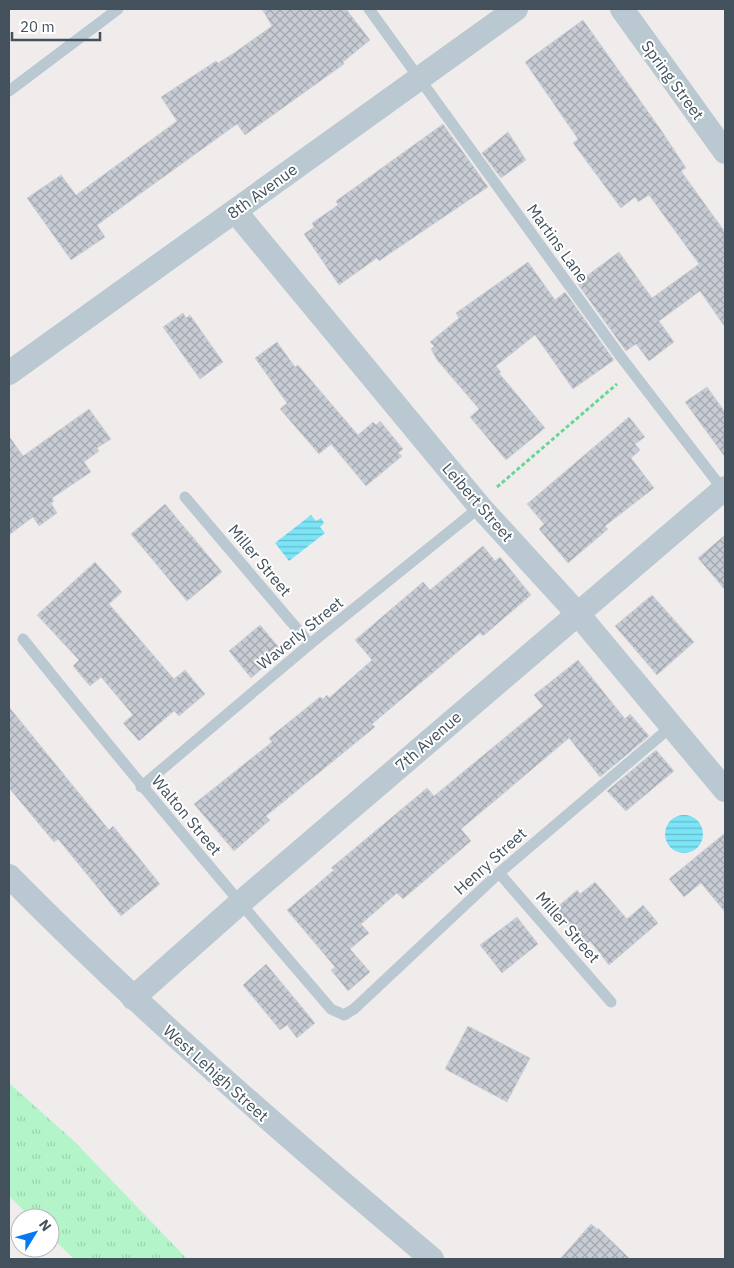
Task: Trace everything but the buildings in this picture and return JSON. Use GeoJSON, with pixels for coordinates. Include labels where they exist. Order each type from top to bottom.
{"type":"FeatureCollection","features":[{"type":"Feature","properties":{"kind":"street","name":"8th Avenue"},"geometry":{"type":"LineString","coordinates":[[9,372],[235,211],[418,77],[516,9]]}},
{"type":"Feature","properties":{"kind":"street","name":"Spring Street"},"geometry":{"type":"LineString","coordinates":[[622,9],[725,152]]}},
{"type":"Feature","properties":{"kind":"street","name":"Leibert Street"},"geometry":{"type":"LineString","coordinates":[[235,211],[480,507],[577,613],[725,790]]}},
{"type":"Feature","properties":{"kind":"street","name":"7th Avenue"},"geometry":{"type":"LineString","coordinates":[[133,998],[240,903],[577,613],[724,490]]}},
{"type":"Feature","properties":{"kind":"street","name":"West Lehigh Street"},"geometry":{"type":"LineString","coordinates":[[9,876],[133,998],[255,1109],[432,1259]]}},
{"type":"Feature","properties":{"kind":"lane"},"geometry":{"type":"LineString","coordinates":[[9,91],[118,9]]}},
{"type":"Feature","properties":{"kind":"lane","name":"Martins Lane"},"geometry":{"type":"LineString","coordinates":[[369,9],[632,372],[724,490]]}},
{"type":"Feature","properties":{"kind":"lane","name":"Miller Street"},"geometry":{"type":"LineString","coordinates":[[185,497],[310,644]]}},
{"type":"Feature","properties":{"kind":"lane","name":"Waverly Street"},"geometry":{"type":"LineString","coordinates":[[142,787],[310,644],[480,507]]}},
{"type":"Feature","properties":{"kind":"lane","name":"Walton Street"},"geometry":{"type":"LineString","coordinates":[[22,639],[142,787],[331,1009]]}},
{"type":"Feature","properties":{"kind":"lane","name":"Henry Street"},"geometry":{"type":"LineString","coordinates":[[331,1009],[344,1015],[354,1009],[500,873],[672,725]]}},
{"type":"Feature","properties":{"kind":"lane","name":"Miller Street"},"geometry":{"type":"LineString","coordinates":[[500,873],[611,1002]]}},
{"type":"Feature","properties":{"kind":"path"},"geometry":{"type":"LineString","coordinates":[[480,507],[501,482],[632,372]]}},
{"type":"Feature","properties":{"kind":"green space"},"geometry":{"type":"Polygon","coordinates":[[[9,1083],[74,1141],[187,1259],[74,1259],[60,1246],[60,1208],[21,1208],[9,1196],[9,1083]]]}},
{"type":"Feature","properties":{"kind":"water"},"geometry":{"type":"Polygon","coordinates":[[[311,515],[316,521],[321,518],[324,523],[320,527],[325,533],[289,561],[275,543],[311,515]]]}},
{"type":"Feature","properties":{"kind":"water"},"geometry":{"type":"Polygon","coordinates":[[[684,815],[698,820],[703,834],[698,848],[684,853],[670,848],[665,834],[670,820],[684,815]]]}}]}
